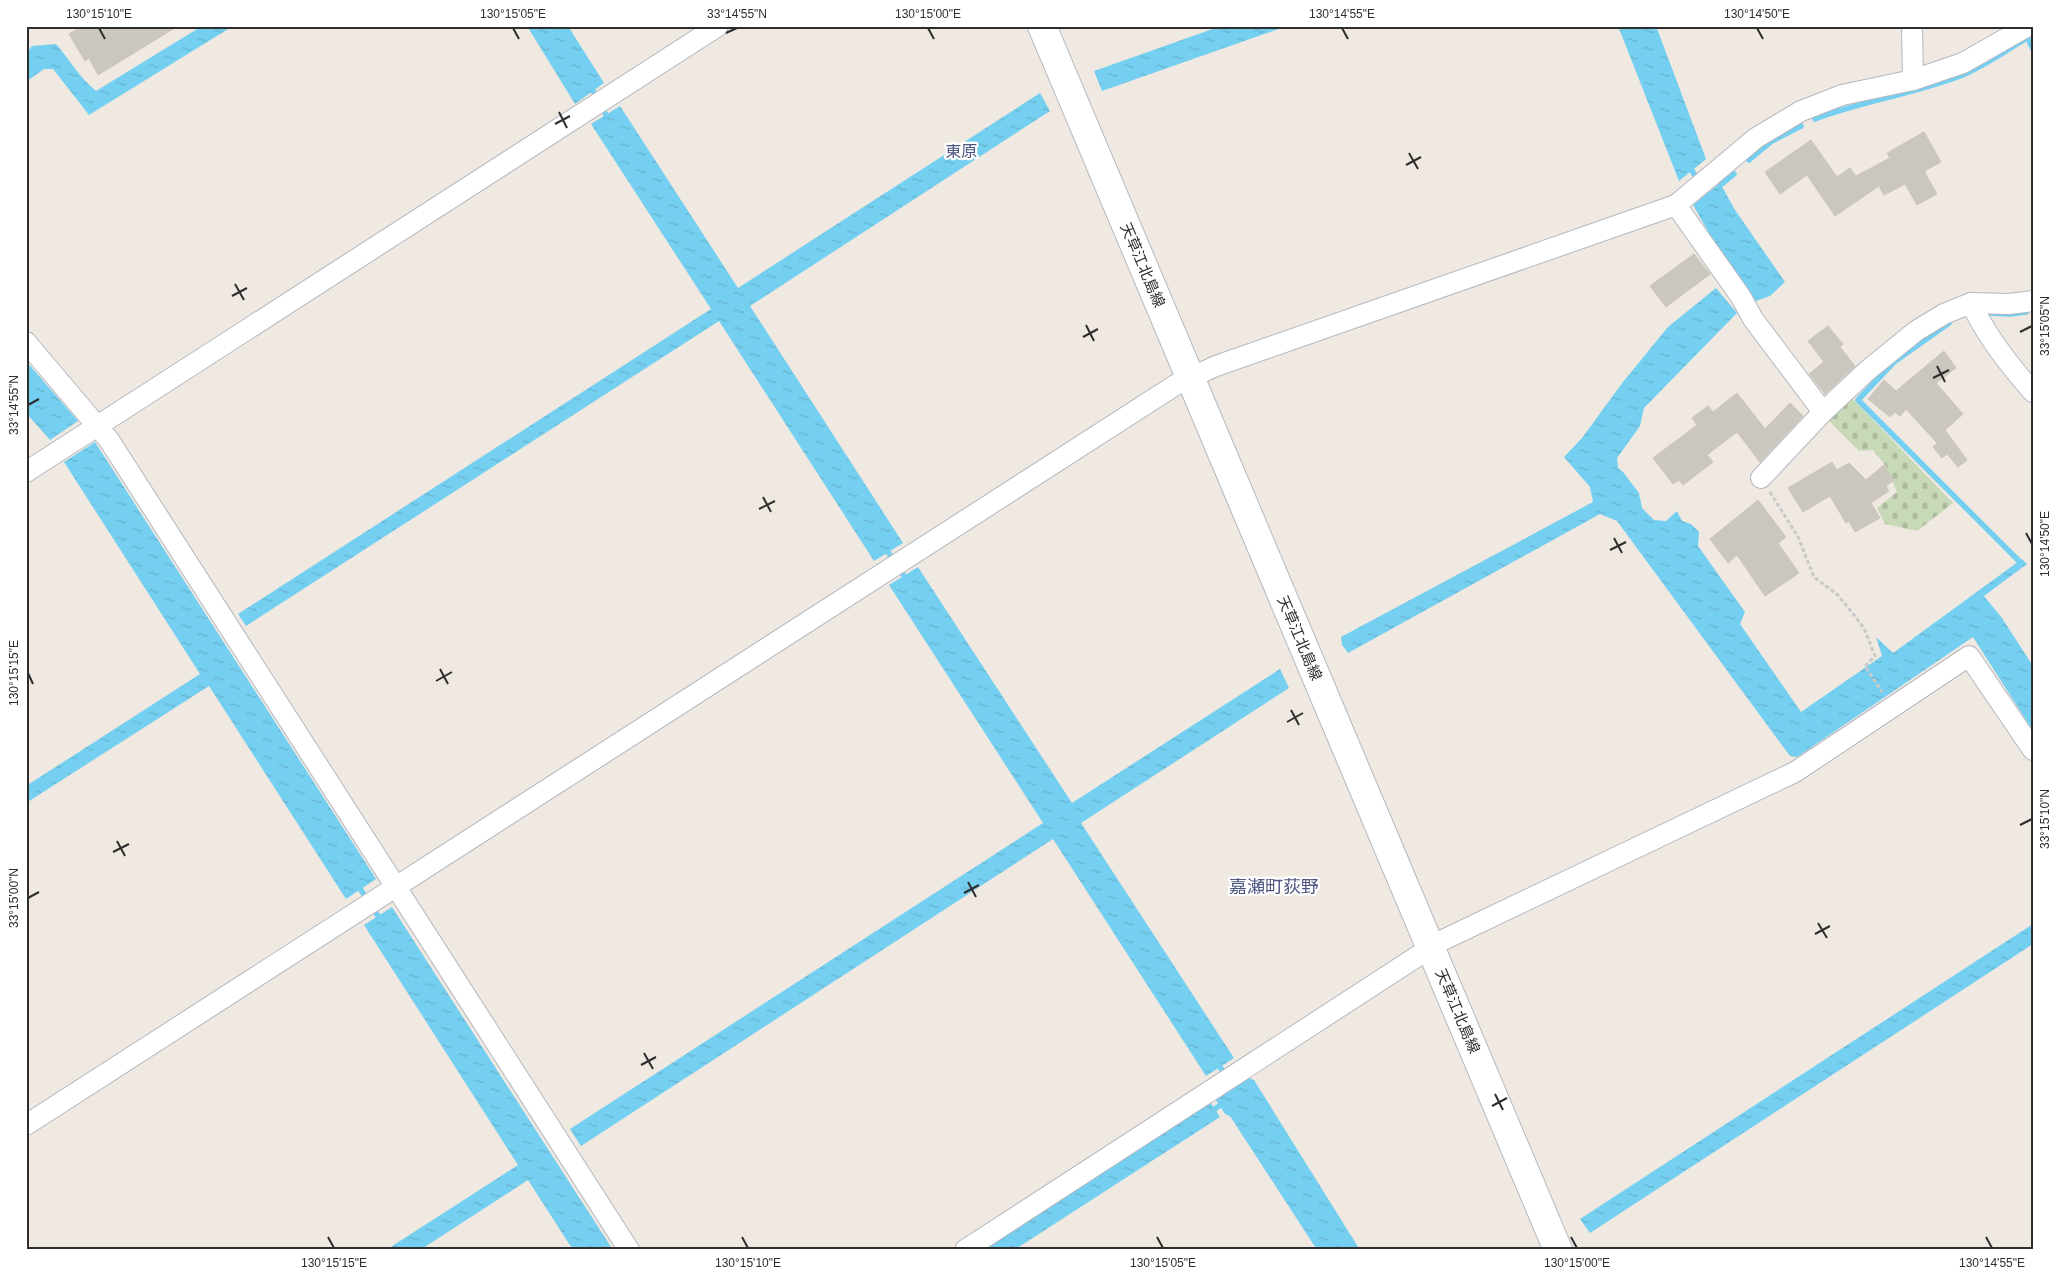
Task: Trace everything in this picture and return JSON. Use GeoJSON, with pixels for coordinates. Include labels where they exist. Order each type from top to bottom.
{"type":"FeatureCollection","features":[{"type":"Feature","properties":{"kind":"street"},"geometry":{"type":"LineString","coordinates":[[26,472],[718,26]]}},
{"type":"Feature","properties":{"kind":"street","name":"天草江北島線"},"geometry":{"type":"LineString","coordinates":[[1042,26],[1558,1250]]}},
{"type":"Feature","properties":{"kind":"street"},"geometry":{"type":"LineString","coordinates":[[1912,26],[1913,80]]}},
{"type":"Feature","properties":{"kind":"street"},"geometry":{"type":"LineString","coordinates":[[26,1125],[1161,394],[1190,378],[1216,366],[1676,205],[1756,138],[1801,111],[1842,95],[1913,80],[1963,63],[2023,30]]}},
{"type":"Feature","properties":{"kind":"street"},"geometry":{"type":"LineString","coordinates":[[1676,205],[1737,292],[1753,319],[1823,412]]}},
{"type":"Feature","properties":{"kind":"street"},"geometry":{"type":"LineString","coordinates":[[1761,478],[1823,412],[1868,370],[1916,331],[1944,314],[1971,303],[2009,304],[2033,301]]}},
{"type":"Feature","properties":{"kind":"street"},"geometry":{"type":"LineString","coordinates":[[1971,303],[1980,324],[2011,367],[2033,392]]}},
{"type":"Feature","properties":{"kind":"street"},"geometry":{"type":"LineString","coordinates":[[26,342],[98,425],[629,1250]]}},
{"type":"Feature","properties":{"kind":"street"},"geometry":{"type":"LineString","coordinates":[[965,1250],[1454,934],[1795,772],[1969,656],[2033,750]]}},
{"type":"Feature","properties":{"kind":"path"},"geometry":{"type":"LineString","coordinates":[[1761,478],[1798,536],[1814,577],[1838,595],[1864,628],[1875,656],[1865,666],[1892,707]]}},
{"type":"Feature","properties":{"kind":"green space"},"geometry":{"type":"Polygon","coordinates":[[[1852,398],[1953,503],[1917,531],[1885,524],[1877,508],[1897,492],[1885,465],[1873,450],[1859,451],[1828,420],[1852,398]]]}},
{"type":"Feature","properties":{"kind":"water"},"geometry":{"type":"Polygon","coordinates":[[[202,26],[233,26],[89,115],[53,69],[44,69],[26,82],[26,54],[32,46],[56,44],[79,74],[96,91],[202,26]]]}},
{"type":"Feature","properties":{"kind":"water"},"geometry":{"type":"Polygon","coordinates":[[[527,26],[568,26],[604,83],[575,104],[527,26]]]}},
{"type":"Feature","properties":{"kind":"water"},"geometry":{"type":"Polygon","coordinates":[[[1221,26],[1287,26],[1102,91],[1094,71],[1221,26]]]}},
{"type":"Feature","properties":{"kind":"water"},"geometry":{"type":"Polygon","coordinates":[[[1618,26],[1656,26],[1706,159],[1679,181],[1618,26]]]}},
{"type":"Feature","properties":{"kind":"water"},"geometry":{"type":"Polygon","coordinates":[[[1040,93],[1050,111],[750,306],[903,543],[874,561],[719,321],[246,626],[238,614],[711,309],[591,124],[620,106],[738,288],[1040,93]]]}},
{"type":"Feature","properties":{"kind":"water"},"geometry":{"type":"Polygon","coordinates":[[[1720,183],[1735,210],[1785,282],[1770,296],[1753,302],[1721,254],[1693,205],[1720,183]]]}},
{"type":"Feature","properties":{"kind":"water"},"geometry":{"type":"Polygon","coordinates":[[[1716,288],[1737,313],[1644,408],[1640,426],[1617,458],[1618,468],[1639,493],[1642,508],[1654,520],[1666,521],[1677,511],[1682,521],[1691,524],[1699,532],[1698,546],[1745,612],[1740,624],[1801,712],[1882,656],[1876,637],[1893,653],[2022,559],[2027,564],[1984,596],[2002,618],[2033,666],[2033,731],[1973,637],[1797,757],[1790,756],[1617,521],[1600,514],[1348,653],[1342,645],[1341,637],[1593,502],[1590,487],[1564,457],[1582,438],[1623,382],[1668,327],[1716,288]]]}},
{"type":"Feature","properties":{"kind":"water"},"geometry":{"type":"Polygon","coordinates":[[[26,361],[78,421],[50,440],[26,413],[26,361]]]}},
{"type":"Feature","properties":{"kind":"water"},"geometry":{"type":"Polygon","coordinates":[[[95,442],[376,879],[346,899],[209,686],[26,803],[26,786],[200,674],[64,462],[95,442]]]}},
{"type":"Feature","properties":{"kind":"water"},"geometry":{"type":"Polygon","coordinates":[[[918,567],[1072,803],[1280,669],[1289,688],[1081,823],[1234,1058],[1206,1076],[1053,839],[581,1146],[570,1129],[1043,823],[889,585],[918,567]]]}},
{"type":"Feature","properties":{"kind":"water"},"geometry":{"type":"Polygon","coordinates":[[[392,907],[613,1250],[573,1250],[528,1180],[420,1250],[386,1250],[518,1165],[364,925],[392,907]]]}},
{"type":"Feature","properties":{"kind":"water"},"geometry":{"type":"Polygon","coordinates":[[[2033,924],[2033,944],[1590,1233],[1580,1219],[2033,924]]]}},
{"type":"Feature","properties":{"kind":"water"},"geometry":{"type":"Polygon","coordinates":[[[1247,1077],[1254,1080],[1360,1250],[1317,1250],[1230,1116],[1225,1114],[1214,1097],[1247,1077]]]}},
{"type":"Feature","properties":{"kind":"water"},"geometry":{"type":"Polygon","coordinates":[[[1209,1100],[1220,1117],[1014,1250],[980,1250],[1209,1100]]]}},
{"type":"Feature","properties":{"kind":"building"},"geometry":{"type":"Polygon","coordinates":[[[83,26],[178,26],[98,75],[89,58],[85,61],[69,34],[83,26]]]}},
{"type":"Feature","properties":{"kind":"building"},"geometry":{"type":"Polygon","coordinates":[[[1924,132],[1941,162],[1926,170],[1925,173],[1937,194],[1917,205],[1905,184],[1884,195],[1879,186],[1835,216],[1807,175],[1780,194],[1765,172],[1811,140],[1837,177],[1850,168],[1856,176],[1890,158],[1887,153],[1924,132]]]}},
{"type":"Feature","properties":{"kind":"building"},"geometry":{"type":"Polygon","coordinates":[[[1694,254],[1710,274],[1666,307],[1650,286],[1694,254]]]}},
{"type":"Feature","properties":{"kind":"building"},"geometry":{"type":"Polygon","coordinates":[[[1828,326],[1843,344],[1840,347],[1855,366],[1825,394],[1809,374],[1824,362],[1808,341],[1828,326]]]}},
{"type":"Feature","properties":{"kind":"building"},"geometry":{"type":"Polygon","coordinates":[[[1944,351],[1956,368],[1936,383],[1963,414],[1945,430],[1967,460],[1958,467],[1947,454],[1942,458],[1933,447],[1937,443],[1906,409],[1900,416],[1895,412],[1890,417],[1868,399],[1884,380],[1896,391],[1944,351]]]}},
{"type":"Feature","properties":{"kind":"building"},"geometry":{"type":"Polygon","coordinates":[[[1737,393],[1765,429],[1790,403],[1803,416],[1760,462],[1737,432],[1707,455],[1713,462],[1683,485],[1679,480],[1673,484],[1653,458],[1697,425],[1692,418],[1708,406],[1713,412],[1737,393]]]}},
{"type":"Feature","properties":{"kind":"building"},"geometry":{"type":"Polygon","coordinates":[[[1832,462],[1837,470],[1849,463],[1866,480],[1884,465],[1893,481],[1886,486],[1889,491],[1871,503],[1880,518],[1855,532],[1849,521],[1846,523],[1830,496],[1803,512],[1788,488],[1832,462]]]}},
{"type":"Feature","properties":{"kind":"building"},"geometry":{"type":"Polygon","coordinates":[[[1758,500],[1786,537],[1778,543],[1799,573],[1765,596],[1737,555],[1728,563],[1710,539],[1758,500]]]}},
{"type":"Feature","properties":{"kind":"waterway"},"geometry":{"type":"LineString","coordinates":[[2026,35],[2033,49]]}},
{"type":"Feature","properties":{"kind":"waterway"},"geometry":{"type":"LineString","coordinates":[[1815,119],[1851,107],[1924,88],[1968,73],[2027,38]]}},
{"type":"Feature","properties":{"kind":"waterway"},"geometry":{"type":"LineString","coordinates":[[593,91],[606,115]]}},
{"type":"Feature","properties":{"kind":"waterway"},"geometry":{"type":"LineString","coordinates":[[1749,160],[1772,141],[1801,126]]}},
{"type":"Feature","properties":{"kind":"waterway"},"geometry":{"type":"LineString","coordinates":[[1688,164],[1706,194]]}},
{"type":"Feature","properties":{"kind":"waterway"},"geometry":{"type":"LineString","coordinates":[[1722,184],[1734,174]]}},
{"type":"Feature","properties":{"kind":"waterway"},"geometry":{"type":"LineString","coordinates":[[1990,313],[2010,314],[2026,312]]}},
{"type":"Feature","properties":{"kind":"waterway"},"geometry":{"type":"LineString","coordinates":[[1949,323],[1894,362],[1858,400],[2021,563],[2017,566]]}},
{"type":"Feature","properties":{"kind":"waterway"},"geometry":{"type":"LineString","coordinates":[[888,552],[904,576]]}},
{"type":"Feature","properties":{"kind":"waterway"},"geometry":{"type":"LineString","coordinates":[[361,890],[378,916]]}},
{"type":"Feature","properties":{"kind":"waterway"},"geometry":{"type":"LineString","coordinates":[[1220,1067],[1227,1078]]}},
{"type":"Feature","properties":{"kind":"waterway"},"geometry":{"type":"LineString","coordinates":[[1215,1109],[1219,1106]]}},
{"type":"Feature","properties":{"kind":"district","name":"東原"},"geometry":{"type":"Point","coordinates":[961,151]}},
{"type":"Feature","properties":{"kind":"district","name":"嘉瀬町荻野"},"geometry":{"type":"Point","coordinates":[1274,887]}}]}
